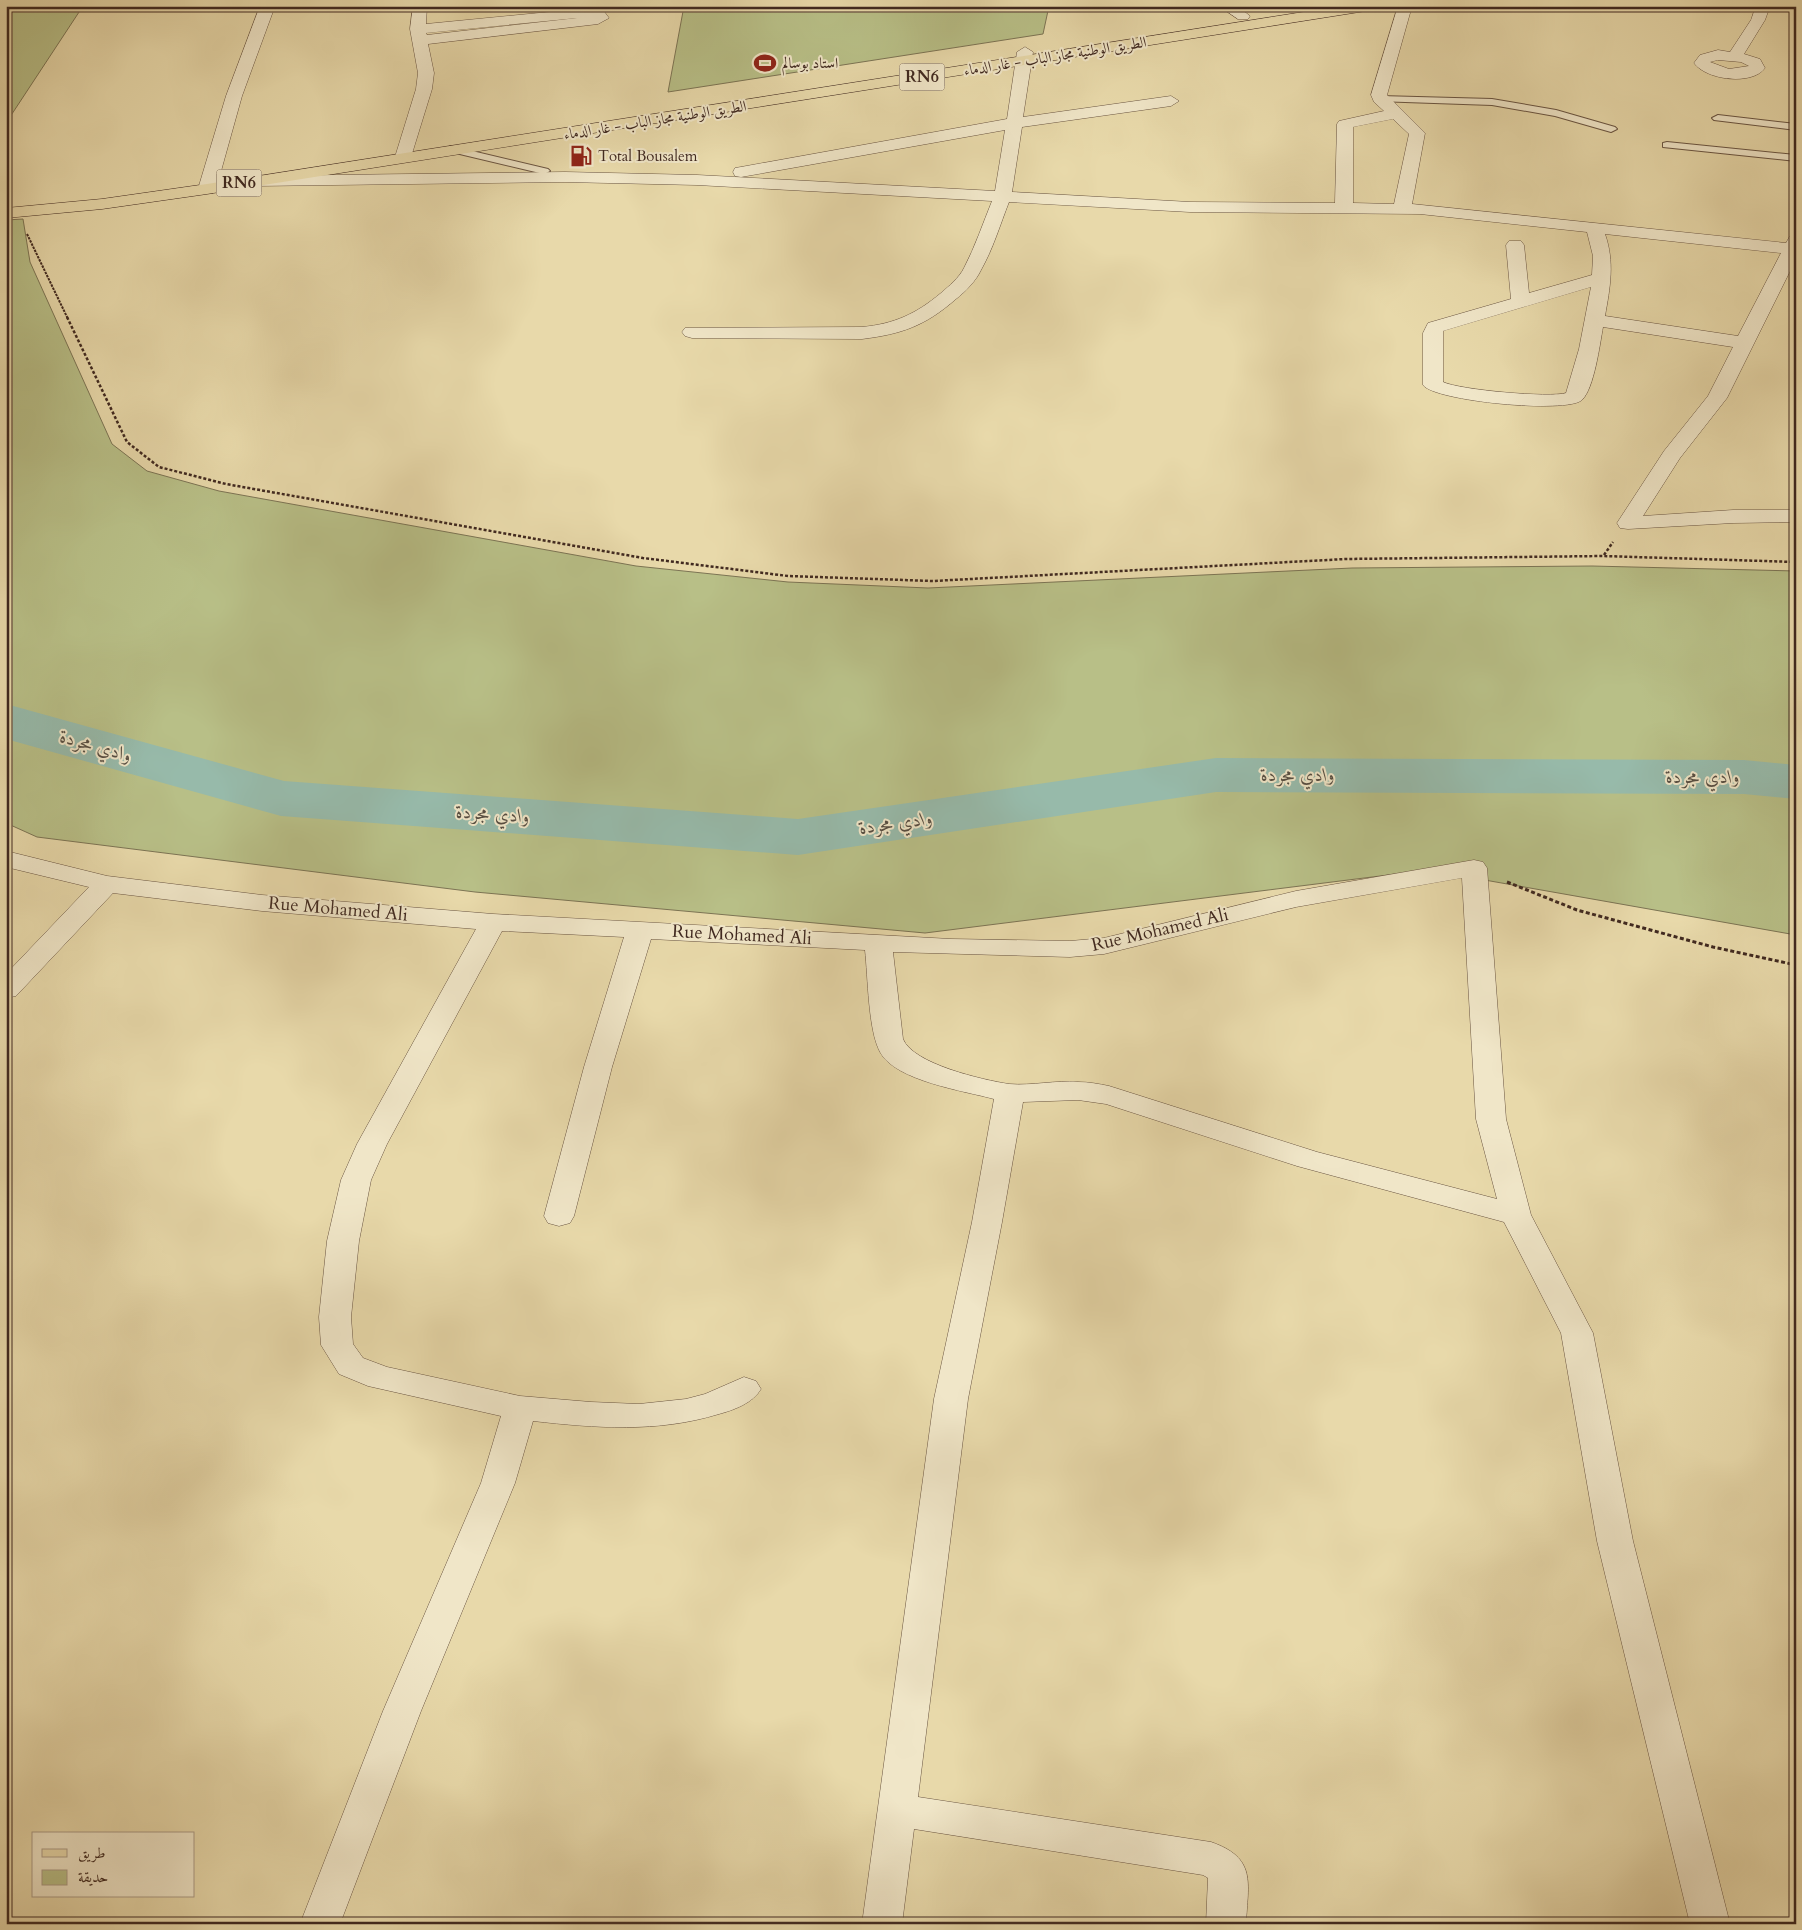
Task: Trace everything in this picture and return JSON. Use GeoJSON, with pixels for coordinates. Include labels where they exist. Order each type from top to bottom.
{"type":"FeatureCollection","features":[{"type":"Feature","properties":{"kind":"main road","name":"الطريق الوطنية مجاز الباب - غار الدماء"},"geometry":{"type":"LineString","coordinates":[[1187,31],[1243,16],[1311,6]]}},
{"type":"Feature","properties":{"kind":"main road","name":"الطريق الوطنية مجاز الباب - غار الدماء"},"geometry":{"type":"LineString","coordinates":[[11,212],[102,204],[255,181],[471,146],[552,136],[713,106],[1110,42],[1372,6]]}},
{"type":"Feature","properties":{"kind":"street"},"geometry":{"type":"LineString","coordinates":[[207,188],[224,122],[244,62],[268,6]]}},
{"type":"Feature","properties":{"kind":"street"},"geometry":{"type":"LineString","coordinates":[[403,157],[424,89],[426,73],[419,34],[420,6]]}},
{"type":"Feature","properties":{"kind":"street"},"geometry":{"type":"LineString","coordinates":[[1226,6],[1243,16]]}},
{"type":"Feature","properties":{"kind":"street"},"geometry":{"type":"LineString","coordinates":[[1402,209],[1418,138],[1416,130],[1395,114],[1380,99],[1380,90],[1405,6]]}},
{"type":"Feature","properties":{"kind":"street"},"geometry":{"type":"LineString","coordinates":[[1735,56],[1758,20],[1763,6]]}},
{"type":"Feature","properties":{"kind":"street"},"geometry":{"type":"LineString","coordinates":[[591,12],[598,13],[602,18],[598,20],[419,34],[591,12]]}},
{"type":"Feature","properties":{"kind":"street"},"geometry":{"type":"LineString","coordinates":[[692,332],[862,333],[888,330],[910,323],[943,300],[972,271],[1003,197],[1025,56]]}},
{"type":"Feature","properties":{"kind":"street"},"geometry":{"type":"LineString","coordinates":[[697,180],[1014,123],[1171,101]]}},
{"type":"Feature","properties":{"kind":"street"},"geometry":{"type":"LineString","coordinates":[[1344,210],[1345,124],[1395,114]]}},
{"type":"Feature","properties":{"kind":"street"},"geometry":{"type":"LineString","coordinates":[[255,181],[538,177],[697,180],[1190,207],[1344,210],[1402,209],[1794,246],[1717,398],[1671,455],[1628,523],[1686,521],[1733,515],[1796,516]]}},
{"type":"Feature","properties":{"kind":"street"},"geometry":{"type":"LineString","coordinates":[[1594,226],[1602,257],[1602,278],[1595,320],[1577,392],[1569,399],[1500,396],[1446,391],[1434,387],[1433,333],[1435,327],[1602,278]]}},
{"type":"Feature","properties":{"kind":"street"},"geometry":{"type":"LineString","coordinates":[[1514,245],[1521,302]]}},
{"type":"Feature","properties":{"kind":"street"},"geometry":{"type":"LineString","coordinates":[[1595,320],[1744,344]]}},
{"type":"Feature","properties":{"kind":"street","name":"Rue Mohamed Ali"},"geometry":{"type":"LineString","coordinates":[[6,859],[107,884],[262,903],[494,922],[961,947],[1070,949],[1104,946],[1296,899],[1474,868]]}},
{"type":"Feature","properties":{"kind":"street"},"geometry":{"type":"LineString","coordinates":[[1474,868],[1491,1119],[1516,1215],[1577,1333],[1615,1541],[1710,1924]]}},
{"type":"Feature","properties":{"kind":"street"},"geometry":{"type":"LineString","coordinates":[[6,990],[107,884]]}},
{"type":"Feature","properties":{"kind":"street"},"geometry":{"type":"LineString","coordinates":[[494,922],[372,1144],[356,1180],[343,1241],[335,1317],[337,1344],[351,1366],[380,1378],[520,1408],[610,1417],[671,1414],[710,1405],[744,1389]]}},
{"type":"Feature","properties":{"kind":"street"},"geometry":{"type":"LineString","coordinates":[[559,1216],[598,1067],[640,930]]}},
{"type":"Feature","properties":{"kind":"street"},"geometry":{"type":"LineString","coordinates":[[878,942],[889,1039],[894,1052],[913,1066],[948,1078],[1010,1093],[1078,1091],[1109,1094],[1308,1159],[1516,1215]]}},
{"type":"Feature","properties":{"kind":"street"},"geometry":{"type":"LineString","coordinates":[[882,1924],[951,1399],[988,1222],[1010,1093]]}},
{"type":"Feature","properties":{"kind":"street"},"geometry":{"type":"LineString","coordinates":[[320,1924],[402,1711],[498,1483],[520,1408]]}},
{"type":"Feature","properties":{"kind":"street"},"geometry":{"type":"LineString","coordinates":[[897,1810],[1212,1859],[1224,1867],[1228,1877],[1226,1924]]}},
{"type":"Feature","properties":{"kind":"lane"},"geometry":{"type":"LineString","coordinates":[[1380,99],[1492,102],[1556,113],[1611,129]]}},
{"type":"Feature","properties":{"kind":"lane"},"geometry":{"type":"LineString","coordinates":[[1718,118],[1796,126]]}},
{"type":"Feature","properties":{"kind":"lane"},"geometry":{"type":"LineString","coordinates":[[1667,145],[1796,158]]}},
{"type":"Feature","properties":{"kind":"lane"},"geometry":{"type":"LineString","coordinates":[[452,149],[544,171]]}},
{"type":"Feature","properties":{"kind":"path"},"geometry":{"type":"LineString","coordinates":[[11,212],[42,261],[127,442],[159,467],[226,484],[643,558],[788,576],[932,581],[1346,559],[1603,556],[1796,562]]}},
{"type":"Feature","properties":{"kind":"path"},"geometry":{"type":"LineString","coordinates":[[1474,868],[1577,910],[1713,947],[1796,965]]}},
{"type":"Feature","properties":{"kind":"green space"},"geometry":{"type":"Polygon","coordinates":[[[6,6],[83,6],[6,123],[6,6]]]}},
{"type":"Feature","properties":{"kind":"green space","name":"استاد بوسالم"},"geometry":{"type":"Polygon","coordinates":[[[684,6],[1049,6],[1043,34],[668,92],[684,6]]]}},
{"type":"Feature","properties":{"kind":"green space"},"geometry":{"type":"Polygon","coordinates":[[[23,219],[30,262],[112,444],[147,471],[219,491],[636,566],[788,582],[928,588],[1352,568],[1592,566],[1796,571],[1796,935],[1428,870],[925,933],[475,892],[37,837],[6,823],[6,220],[23,219]]]}},
{"type":"Feature","properties":{"kind":"waterway","name":"وادي مجردة"},"geometry":{"type":"LineString","coordinates":[[6,721],[281,798],[798,837],[1216,775],[1744,777],[1796,782]]}},
{"type":"Feature","properties":{"kind":"place","name":"استاد بوسالم"},"geometry":{"type":"Point","coordinates":[765,63]}},
{"type":"Feature","properties":{"kind":"place","name":"Total Bousalem"},"geometry":{"type":"Point","coordinates":[581,156]}}]}
